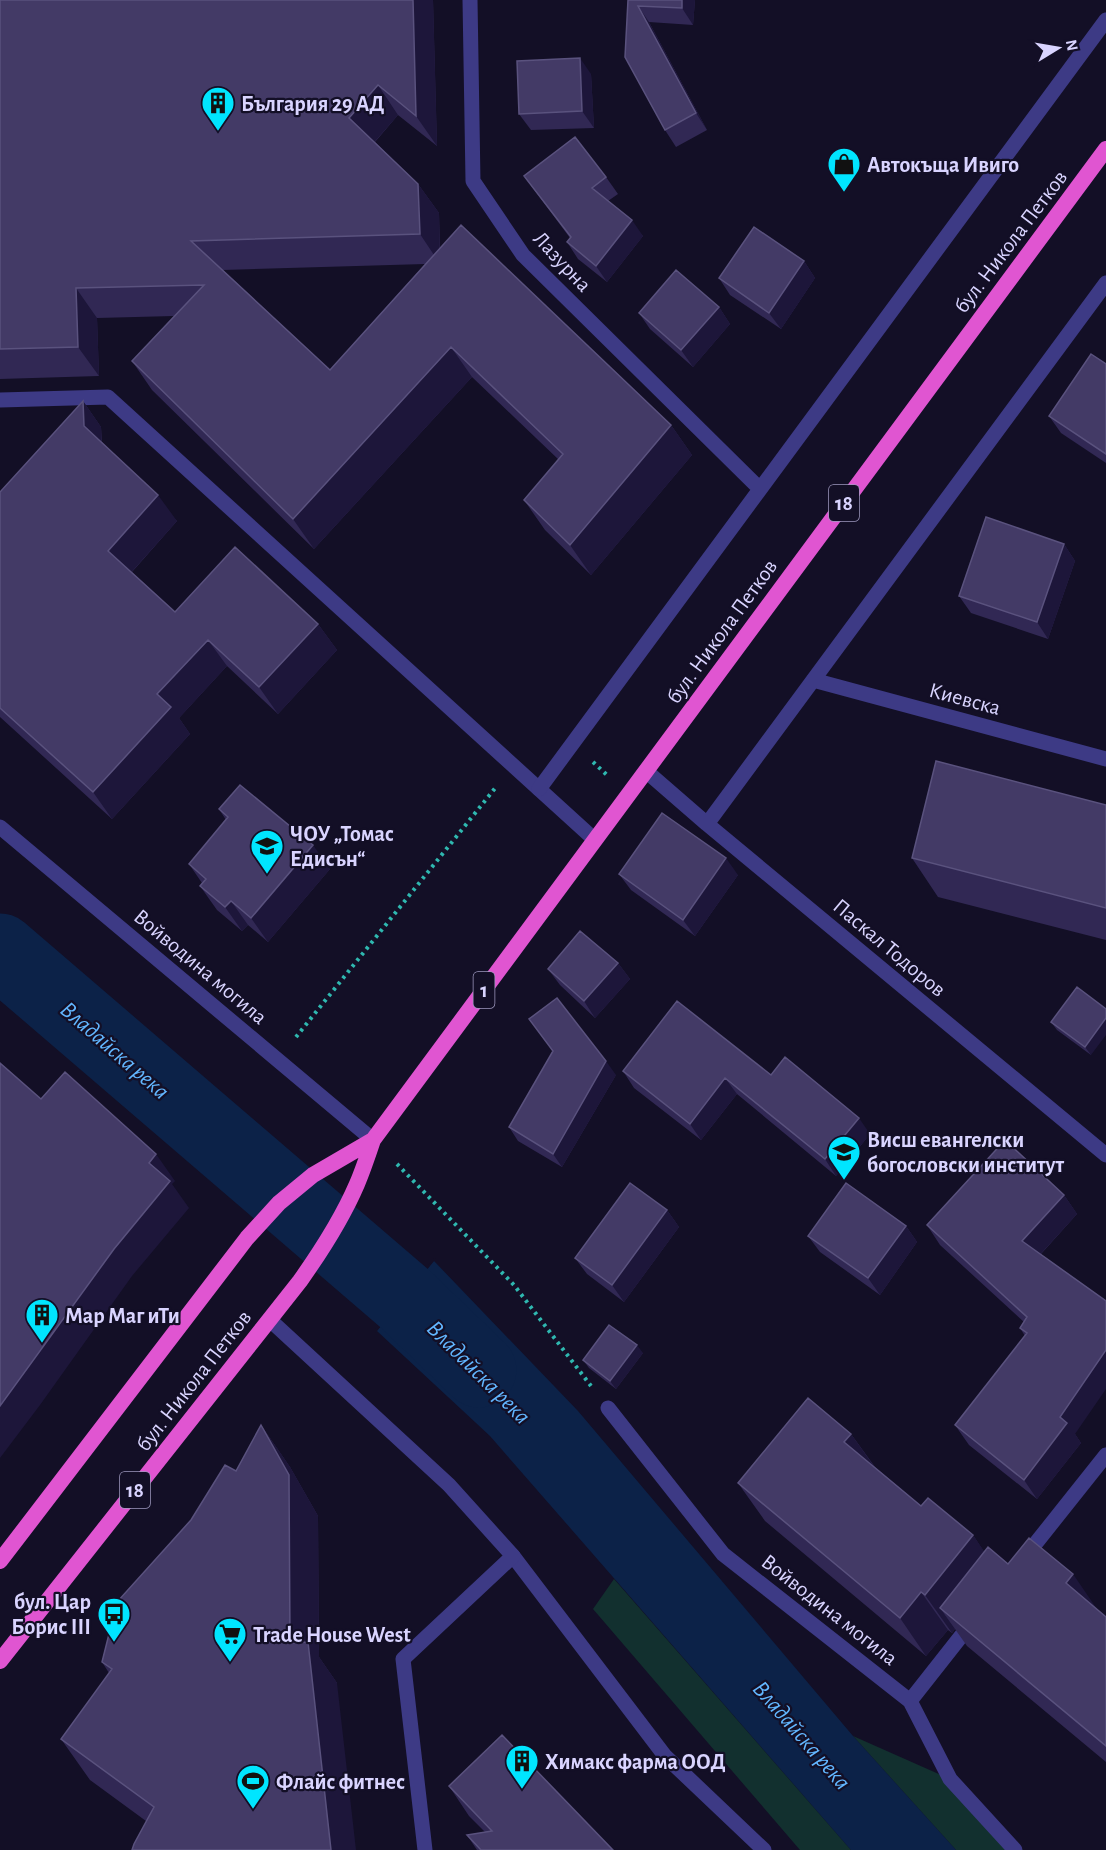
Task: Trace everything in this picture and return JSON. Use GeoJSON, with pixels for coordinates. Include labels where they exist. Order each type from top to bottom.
{"type":"FeatureCollection","features":[{"type":"Feature","properties":{"kind":"highway","name":"бул. Никола Петков"},"geometry":{"type":"LineString","coordinates":[[0,1661],[300,1281],[327,1243],[358,1183],[373,1140],[1106,149]]}},
{"type":"Feature","properties":{"kind":"highway","name":"бул. Никола Петков"},"geometry":{"type":"LineString","coordinates":[[0,1561],[247,1238],[279,1203],[313,1175],[373,1140]]}},
{"type":"Feature","properties":{"kind":"street","name":"Лазурна"},"geometry":{"type":"LineString","coordinates":[[470,0],[473,181],[523,255],[760,489]]}},
{"type":"Feature","properties":{"kind":"street"},"geometry":{"type":"LineString","coordinates":[[539,789],[1106,20]]}},
{"type":"Feature","properties":{"kind":"street"},"geometry":{"type":"LineString","coordinates":[[707,824],[1106,283]]}},
{"type":"Feature","properties":{"kind":"street"},"geometry":{"type":"LineString","coordinates":[[0,400],[108,397],[595,840]]}},
{"type":"Feature","properties":{"kind":"street","name":"Киевска"},"geometry":{"type":"LineString","coordinates":[[813,680],[1106,759]]}},
{"type":"Feature","properties":{"kind":"street","name":"Паскал Тодоров"},"geometry":{"type":"LineString","coordinates":[[646,771],[1106,1155]]}},
{"type":"Feature","properties":{"kind":"street","name":"Войводина могила"},"geometry":{"type":"LineString","coordinates":[[0,827],[373,1140]]}},
{"type":"Feature","properties":{"kind":"street"},"geometry":{"type":"LineString","coordinates":[[270,1320],[448,1485],[513,1556],[664,1756],[764,1850]]}},
{"type":"Feature","properties":{"kind":"street","name":"Войводина могила"},"geometry":{"type":"LineString","coordinates":[[608,1408],[723,1554],[910,1701],[950,1779],[1015,1850]]}},
{"type":"Feature","properties":{"kind":"street"},"geometry":{"type":"LineString","coordinates":[[1011,1573],[1106,1455]]}},
{"type":"Feature","properties":{"kind":"street"},"geometry":{"type":"LineString","coordinates":[[424,1850],[403,1659],[513,1556]]}},
{"type":"Feature","properties":{"kind":"street"},"geometry":{"type":"LineString","coordinates":[[910,1701],[982,1610]]}},
{"type":"Feature","properties":{"kind":"path"},"geometry":{"type":"LineString","coordinates":[[278,1060],[513,766]]}},
{"type":"Feature","properties":{"kind":"path"},"geometry":{"type":"LineString","coordinates":[[373,1140],[514,1285],[608,1408]]}},
{"type":"Feature","properties":{"kind":"green space"},"geometry":{"type":"Polygon","coordinates":[[[614,1579],[851,1850],[800,1850],[593,1609],[614,1579]]]}},
{"type":"Feature","properties":{"kind":"green space"},"geometry":{"type":"Polygon","coordinates":[[[853,1736],[950,1779],[1015,1850],[956,1850],[853,1736]]]}},
{"type":"Feature","properties":{"kind":"water"},"geometry":{"type":"Polygon","coordinates":[[[434,1261],[578,1411],[853,1736],[956,1850],[851,1850],[490,1436],[377,1331],[434,1261]]]}},
{"type":"Feature","properties":{"kind":"pier"},"geometry":{"type":"Polygon","coordinates":[[[436,1258],[375,1333],[375,1329],[436,1258]]]}},
{"type":"Feature","properties":{"kind":"building","name":"България 29 АД"},"geometry":{"type":"Polygon","coordinates":[[[0,0],[413,0],[416,116],[378,85],[349,118],[418,184],[420,234],[191,241],[330,370],[461,225],[671,425],[570,545],[524,500],[563,454],[451,347],[293,519],[132,361],[204,285],[76,288],[78,347],[0,349],[0,0]]]}},
{"type":"Feature","properties":{"kind":"building"},"geometry":{"type":"Polygon","coordinates":[[[628,0],[682,0],[682,8],[638,6],[696,113],[665,130],[625,57],[628,0]]]}},
{"type":"Feature","properties":{"kind":"building"},"geometry":{"type":"Polygon","coordinates":[[[580,58],[582,111],[519,114],[517,61],[580,58]]]}},
{"type":"Feature","properties":{"kind":"building"},"geometry":{"type":"Polygon","coordinates":[[[575,137],[606,177],[592,188],[632,220],[596,266],[567,242],[571,237],[524,176],[575,137]]]}},
{"type":"Feature","properties":{"kind":"building"},"geometry":{"type":"Polygon","coordinates":[[[754,227],[804,261],[769,313],[719,278],[754,227]]]}},
{"type":"Feature","properties":{"kind":"building"},"geometry":{"type":"Polygon","coordinates":[[[676,270],[719,307],[681,350],[639,313],[676,270]]]}},
{"type":"Feature","properties":{"kind":"building"},"geometry":{"type":"Polygon","coordinates":[[[1091,354],[1106,364],[1106,454],[1049,416],[1091,354]]]}},
{"type":"Feature","properties":{"kind":"building"},"geometry":{"type":"Polygon","coordinates":[[[83,401],[84,426],[158,495],[108,551],[175,612],[235,547],[318,624],[259,687],[208,640],[157,694],[171,707],[93,792],[0,708],[0,492],[83,401]]]}},
{"type":"Feature","properties":{"kind":"building"},"geometry":{"type":"Polygon","coordinates":[[[986,517],[1064,544],[1037,622],[959,596],[986,517]]]}},
{"type":"Feature","properties":{"kind":"building"},"geometry":{"type":"Polygon","coordinates":[[[936,761],[1106,805],[1106,908],[912,858],[936,761]]]}},
{"type":"Feature","properties":{"kind":"building"},"geometry":{"type":"Polygon","coordinates":[[[240,785],[313,845],[251,918],[231,901],[225,907],[200,886],[206,879],[189,864],[228,817],[219,809],[240,785]]]}},
{"type":"Feature","properties":{"kind":"building"},"geometry":{"type":"Polygon","coordinates":[[[662,813],[726,858],[683,920],[619,874],[662,813]]]}},
{"type":"Feature","properties":{"kind":"building"},"geometry":{"type":"Polygon","coordinates":[[[580,931],[618,963],[584,1001],[548,969],[580,931]]]}},
{"type":"Feature","properties":{"kind":"building"},"geometry":{"type":"Polygon","coordinates":[[[1077,987],[1106,1009],[1106,1018],[1085,1047],[1051,1022],[1077,987]]]}},
{"type":"Feature","properties":{"kind":"building"},"geometry":{"type":"Polygon","coordinates":[[[557,998],[606,1061],[553,1154],[509,1127],[553,1051],[529,1019],[557,998]]]}},
{"type":"Feature","properties":{"kind":"building"},"geometry":{"type":"Polygon","coordinates":[[[677,1001],[771,1075],[785,1057],[859,1118],[825,1159],[725,1078],[690,1124],[623,1071],[677,1001]]]}},
{"type":"Feature","properties":{"kind":"building"},"geometry":{"type":"Polygon","coordinates":[[[0,1063],[41,1099],[65,1072],[156,1154],[149,1163],[170,1181],[114,1249],[0,1406],[0,1063]]]}},
{"type":"Feature","properties":{"kind":"building"},"geometry":{"type":"Polygon","coordinates":[[[1005,1140],[1064,1195],[1022,1241],[1106,1301],[1106,1350],[1060,1417],[1067,1423],[1024,1480],[955,1425],[1027,1333],[1020,1328],[1027,1317],[927,1225],[1005,1140]]]}},
{"type":"Feature","properties":{"kind":"building"},"geometry":{"type":"Polygon","coordinates":[[[630,1183],[667,1210],[612,1285],[575,1258],[630,1183]]]}},
{"type":"Feature","properties":{"kind":"building"},"geometry":{"type":"Polygon","coordinates":[[[846,1183],[906,1226],[868,1278],[808,1236],[846,1183]]]}},
{"type":"Feature","properties":{"kind":"building"},"geometry":{"type":"Polygon","coordinates":[[[609,1325],[637,1345],[610,1381],[583,1360],[609,1325]]]}},
{"type":"Feature","properties":{"kind":"building"},"geometry":{"type":"Polygon","coordinates":[[[808,1398],[851,1434],[844,1442],[921,1506],[928,1498],[973,1535],[925,1595],[921,1592],[900,1618],[738,1483],[808,1398]]]}},
{"type":"Feature","properties":{"kind":"building","name":"Trade House West"},"geometry":{"type":"Polygon","coordinates":[[[261,1425],[289,1475],[290,1643],[308,1642],[331,1850],[132,1850],[154,1807],[61,1739],[112,1669],[102,1662],[117,1602],[191,1520],[225,1465],[236,1471],[261,1425]]]}},
{"type":"Feature","properties":{"kind":"building"},"geometry":{"type":"Polygon","coordinates":[[[1029,1538],[1073,1574],[1066,1583],[1106,1617],[1106,1746],[940,1608],[988,1547],[1008,1564],[1029,1538]]]}},
{"type":"Feature","properties":{"kind":"building","name":"Химакс фарма ООД"},"geometry":{"type":"Polygon","coordinates":[[[502,1735],[613,1850],[481,1850],[467,1835],[492,1831],[449,1786],[502,1735]]]}},
{"type":"Feature","properties":{"kind":"waterway","name":"Владайска река"},"geometry":{"type":"LineString","coordinates":[[0,951],[404,1298],[479,1370]]}},
{"type":"Feature","properties":{"kind":"place","name":"България 29 АД"},"geometry":{"type":"Point","coordinates":[218,132]}},
{"type":"Feature","properties":{"kind":"place","name":"Автокъща Ивиго"},"geometry":{"type":"Point","coordinates":[844,193]}},
{"type":"Feature","properties":{"kind":"place","name":"ЧОУ „Томас Едисън“"},"geometry":{"type":"Point","coordinates":[267,875]}},
{"type":"Feature","properties":{"kind":"place","name":"Висш евангелски богословски институт"},"geometry":{"type":"Point","coordinates":[844,1181]}},
{"type":"Feature","properties":{"kind":"place","name":"Мар Маг иТи"},"geometry":{"type":"Point","coordinates":[42,1344]}},
{"type":"Feature","properties":{"kind":"place","name":"бул. Цар Борис ІІІ"},"geometry":{"type":"Point","coordinates":[114,1643]}},
{"type":"Feature","properties":{"kind":"place","name":"Trade House West"},"geometry":{"type":"Point","coordinates":[230,1663]}},
{"type":"Feature","properties":{"kind":"place","name":"Химакс фарма ООД"},"geometry":{"type":"Point","coordinates":[522,1790]}},
{"type":"Feature","properties":{"kind":"place","name":"Флайс фитнес"},"geometry":{"type":"Point","coordinates":[253,1810]}}]}
